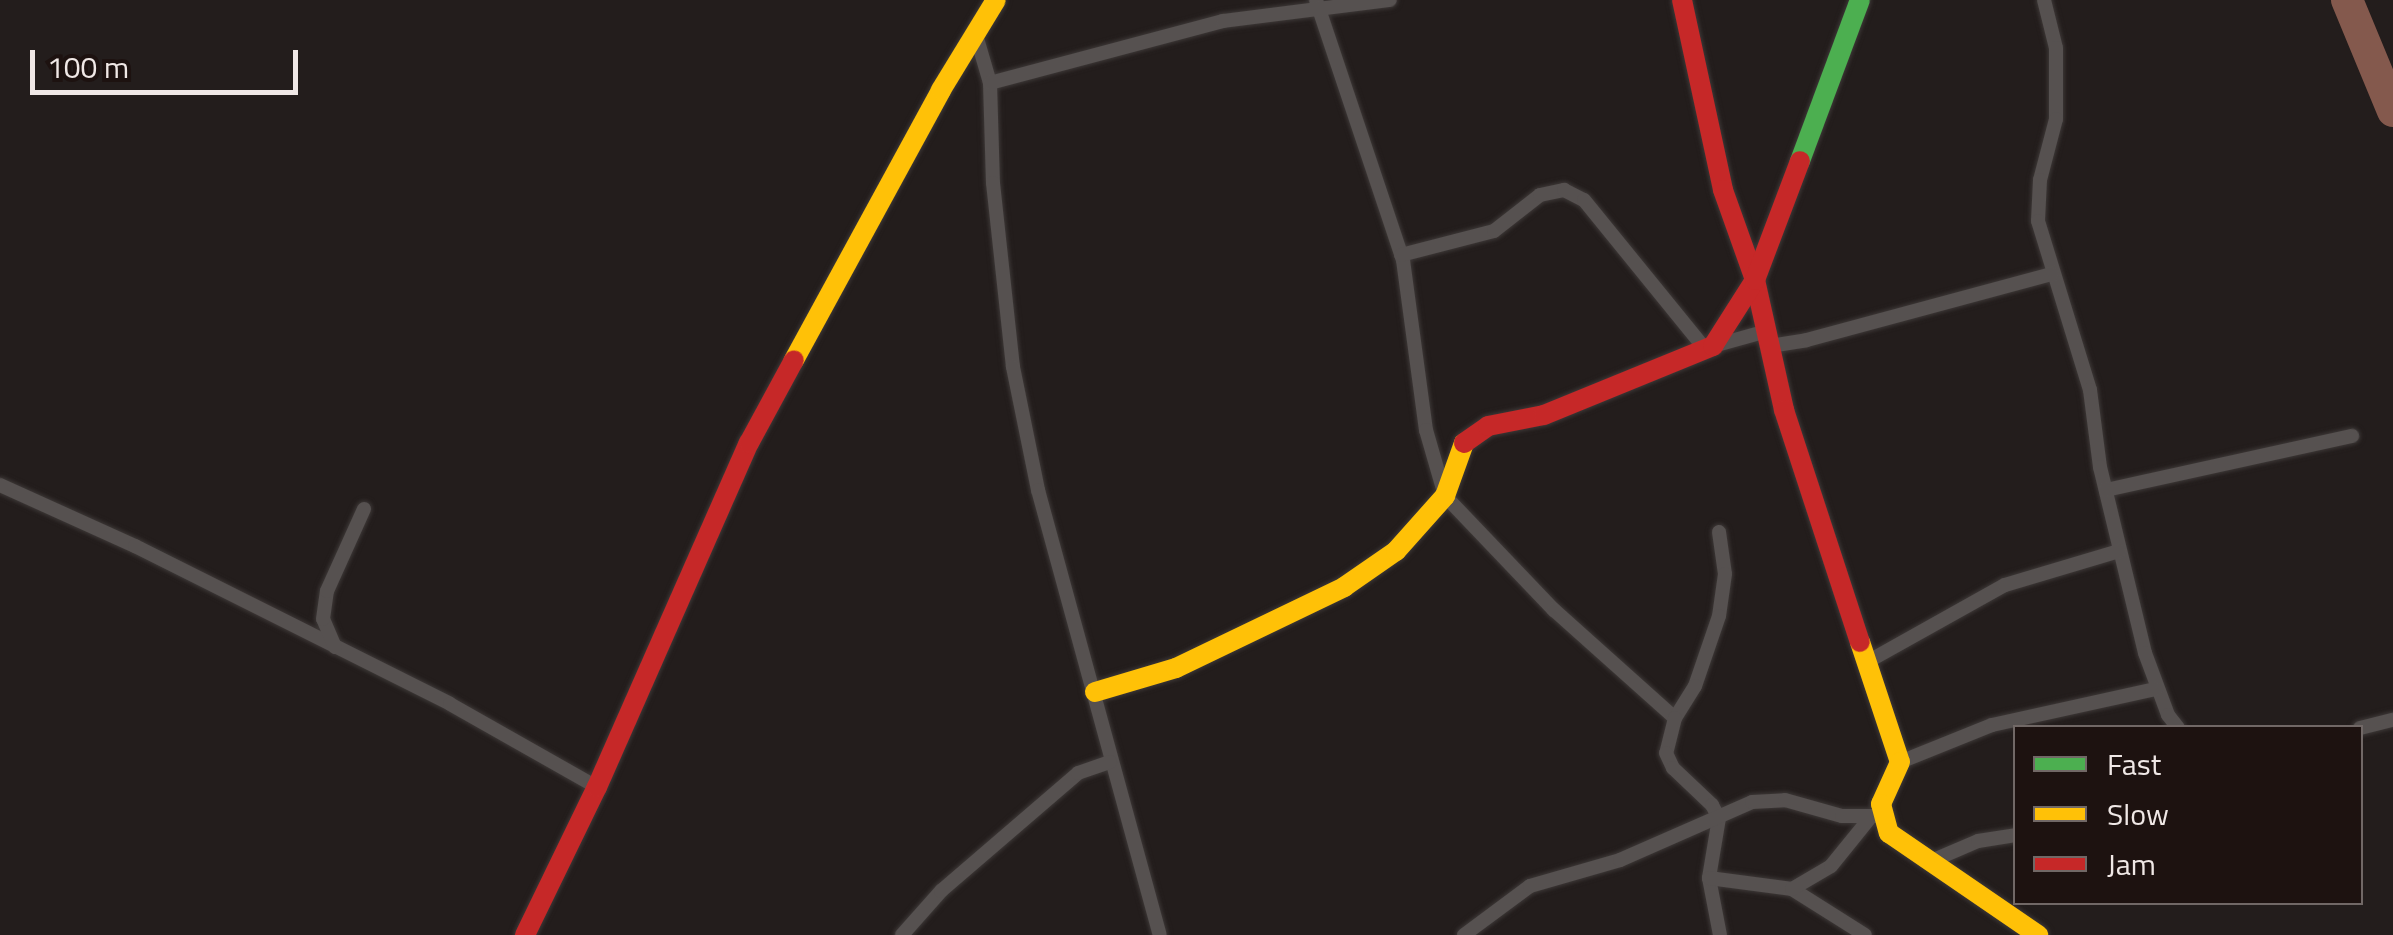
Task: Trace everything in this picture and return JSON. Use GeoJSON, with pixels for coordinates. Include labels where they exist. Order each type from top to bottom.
{"type":"FeatureCollection","features":[{"type":"Feature","properties":{"kind":"street"},"geometry":{"type":"LineString","coordinates":[[990,82],[1222,21],[1318,4],[1390,0]]}},
{"type":"Feature","properties":{"kind":"street"},"geometry":{"type":"LineString","coordinates":[[1682,0],[1723,190],[1755,280],[1784,410],[1900,762],[1875,817],[1831,866],[1792,889]]}},
{"type":"Feature","properties":{"kind":"street"},"geometry":{"type":"LineString","coordinates":[[1709,347],[1755,280],[1860,0]]}},
{"type":"Feature","properties":{"kind":"street"},"geometry":{"type":"LineString","coordinates":[[2044,0],[2056,48],[2056,119],[2036,203],[2052,274],[2090,390],[2106,490],[2156,689],[2176,725]]}},
{"type":"Feature","properties":{"kind":"street"},"geometry":{"type":"LineString","coordinates":[[1318,4],[1334,62],[1401,255],[1426,430],[1445,496],[1554,610],[1674,718]]}},
{"type":"Feature","properties":{"kind":"street"},"geometry":{"type":"LineString","coordinates":[[524,935],[597,787],[749,444],[990,5]]}},
{"type":"Feature","properties":{"kind":"street"},"geometry":{"type":"LineString","coordinates":[[976,35],[990,82],[993,183],[1013,367],[1038,490],[1160,935]]}},
{"type":"Feature","properties":{"kind":"street"},"geometry":{"type":"LineString","coordinates":[[1401,255],[1494,231],[1540,195],[1564,190],[1584,200],[1709,347]]}},
{"type":"Feature","properties":{"kind":"street"},"geometry":{"type":"LineString","coordinates":[[1095,692],[1176,668],[1344,587],[1396,551],[1445,496],[1458,452],[1469,436],[1488,426],[1544,415],[1709,347],[1769,339],[2052,274]]}},
{"type":"Feature","properties":{"kind":"street"},"geometry":{"type":"LineString","coordinates":[[2106,490],[2352,436]]}},
{"type":"Feature","properties":{"kind":"street"},"geometry":{"type":"LineString","coordinates":[[0,485],[135,546],[450,704],[597,787]]}},
{"type":"Feature","properties":{"kind":"street"},"geometry":{"type":"LineString","coordinates":[[335,647],[324,620],[327,591],[364,509]]}},
{"type":"Feature","properties":{"kind":"street"},"geometry":{"type":"LineString","coordinates":[[1719,532],[1725,574],[1720,616],[1694,686],[1674,718],[1666,753],[1672,768],[1712,805],[1719,818],[1709,878],[1720,935]]}},
{"type":"Feature","properties":{"kind":"street"},"geometry":{"type":"LineString","coordinates":[[1867,662],[2005,586],[2120,551]]}},
{"type":"Feature","properties":{"kind":"street"},"geometry":{"type":"LineString","coordinates":[[1900,762],[1992,725],[2156,689]]}},
{"type":"Feature","properties":{"kind":"street"},"geometry":{"type":"LineString","coordinates":[[2363,727],[2393,720]]}},
{"type":"Feature","properties":{"kind":"street"},"geometry":{"type":"LineString","coordinates":[[902,935],[941,891],[1078,774],[1110,762]]}},
{"type":"Feature","properties":{"kind":"street"},"geometry":{"type":"LineString","coordinates":[[1464,935],[1530,886],[1620,860],[1767,799],[1875,817],[1889,834],[2038,935]]}},
{"type":"Feature","properties":{"kind":"street"},"geometry":{"type":"LineString","coordinates":[[1928,862],[1978,841],[2013,835]]}},
{"type":"Feature","properties":{"kind":"street"},"geometry":{"type":"LineString","coordinates":[[1709,878],[1792,889],[1865,935]]}},
{"type":"Feature","properties":{"kind":"waterway"},"geometry":{"type":"LineString","coordinates":[[2347,0],[2393,111]]}},
{"type":"Feature","properties":{"kind":"traffic: fast"},"geometry":{"type":"LineString","coordinates":[[1800,161],[1860,0]]}},
{"type":"Feature","properties":{"kind":"traffic: slow"},"geometry":{"type":"LineString","coordinates":[[794,360],[941,90],[996,0]]}},
{"type":"Feature","properties":{"kind":"traffic: slow"},"geometry":{"type":"LineString","coordinates":[[1095,692],[1176,668],[1344,587],[1396,551],[1445,496],[1464,443]]}},
{"type":"Feature","properties":{"kind":"traffic: slow"},"geometry":{"type":"LineString","coordinates":[[1860,642],[1900,762],[1881,804],[1889,833],[2038,935]]}},
{"type":"Feature","properties":{"kind":"traffic: jam"},"geometry":{"type":"LineString","coordinates":[[1682,0],[1723,190],[1755,280],[1784,410],[1860,642]]}},
{"type":"Feature","properties":{"kind":"traffic: jam"},"geometry":{"type":"LineString","coordinates":[[1464,443],[1488,426],[1544,415],[1713,346],[1755,280],[1800,161]]}},
{"type":"Feature","properties":{"kind":"traffic: jam"},"geometry":{"type":"LineString","coordinates":[[525,935],[597,787],[749,443],[794,360]]}}]}
